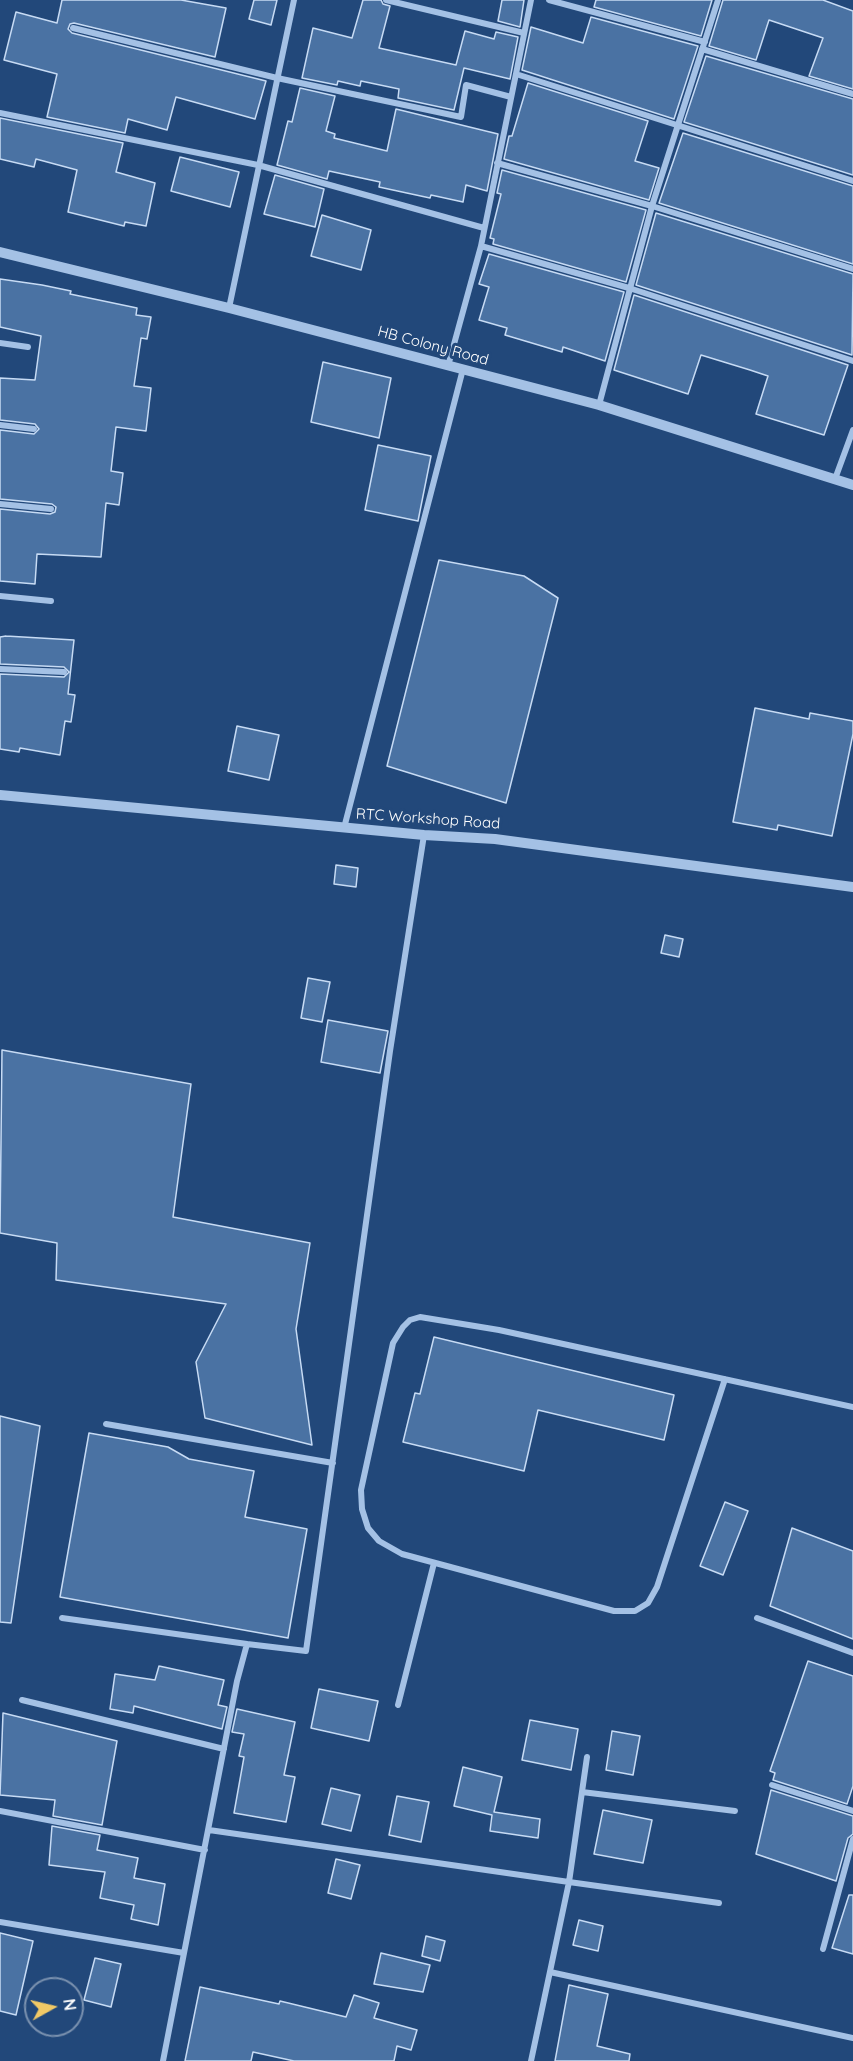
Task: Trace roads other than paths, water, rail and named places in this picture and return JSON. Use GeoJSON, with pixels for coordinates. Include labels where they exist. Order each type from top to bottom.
{"type":"FeatureCollection","features":[{"type":"Feature","properties":{"kind":"street"},"geometry":{"type":"LineString","coordinates":[[229,308],[294,0]]}},
{"type":"Feature","properties":{"kind":"street"},"geometry":{"type":"LineString","coordinates":[[386,0],[524,33]]}},
{"type":"Feature","properties":{"kind":"street"},"geometry":{"type":"LineString","coordinates":[[448,366],[481,246],[531,0]]}},
{"type":"Feature","properties":{"kind":"street"},"geometry":{"type":"LineString","coordinates":[[549,0],[704,46],[853,94]]}},
{"type":"Feature","properties":{"kind":"street"},"geometry":{"type":"LineString","coordinates":[[599,405],[652,206],[718,0]]}},
{"type":"Feature","properties":{"kind":"street"},"geometry":{"type":"LineString","coordinates":[[73,28],[277,78],[461,117],[466,85],[511,97]]}},
{"type":"Feature","properties":{"kind":"street"},"geometry":{"type":"LineString","coordinates":[[516,74],[678,128],[853,181]]}},
{"type":"Feature","properties":{"kind":"street"},"geometry":{"type":"LineString","coordinates":[[0,113],[258,165],[484,228]]}},
{"type":"Feature","properties":{"kind":"street"},"geometry":{"type":"LineString","coordinates":[[497,163],[652,206],[853,269]]}},
{"type":"Feature","properties":{"kind":"street"},"geometry":{"type":"LineString","coordinates":[[481,246],[629,288],[853,361]]}},
{"type":"Feature","properties":{"kind":"street","name":"HB Colony Road"},"geometry":{"type":"LineString","coordinates":[[0,252],[229,308],[599,405],[853,485]]}},
{"type":"Feature","properties":{"kind":"street"},"geometry":{"type":"LineString","coordinates":[[0,343],[28,347]]}},
{"type":"Feature","properties":{"kind":"street"},"geometry":{"type":"LineString","coordinates":[[344,828],[463,369]]}},
{"type":"Feature","properties":{"kind":"street"},"geometry":{"type":"LineString","coordinates":[[0,425],[34,429]]}},
{"type":"Feature","properties":{"kind":"street"},"geometry":{"type":"LineString","coordinates":[[836,479],[853,430]]}},
{"type":"Feature","properties":{"kind":"street"},"geometry":{"type":"LineString","coordinates":[[0,504],[51,509]]}},
{"type":"Feature","properties":{"kind":"street"},"geometry":{"type":"LineString","coordinates":[[0,596],[51,601]]}},
{"type":"Feature","properties":{"kind":"street"},"geometry":{"type":"LineString","coordinates":[[0,669],[64,672]]}},
{"type":"Feature","properties":{"kind":"street","name":"RTC Workshop Road"},"geometry":{"type":"LineString","coordinates":[[0,795],[424,835],[495,838],[853,888]]}},
{"type":"Feature","properties":{"kind":"street"},"geometry":{"type":"LineString","coordinates":[[62,1618],[306,1651],[390,1051],[424,835]]}},
{"type":"Feature","properties":{"kind":"street"},"geometry":{"type":"LineString","coordinates":[[725,1379],[657,1587],[648,1603],[635,1611],[614,1611],[402,1554],[379,1541],[368,1528],[362,1509],[361,1490],[393,1343],[410,1320],[420,1317],[499,1330],[725,1379],[853,1407]]}},
{"type":"Feature","properties":{"kind":"street"},"geometry":{"type":"LineString","coordinates":[[106,1424],[333,1463]]}},
{"type":"Feature","properties":{"kind":"street"},"geometry":{"type":"LineString","coordinates":[[398,1705],[434,1563]]}},
{"type":"Feature","properties":{"kind":"street"},"geometry":{"type":"LineString","coordinates":[[758,1618],[853,1653]]}},
{"type":"Feature","properties":{"kind":"street"},"geometry":{"type":"LineString","coordinates":[[163,2061],[224,1749],[247,1644]]}},
{"type":"Feature","properties":{"kind":"street"},"geometry":{"type":"LineString","coordinates":[[22,1700],[224,1749]]}},
{"type":"Feature","properties":{"kind":"street"},"geometry":{"type":"LineString","coordinates":[[531,2061],[569,1882],[587,1757]]}},
{"type":"Feature","properties":{"kind":"street"},"geometry":{"type":"LineString","coordinates":[[772,1785],[853,1811]]}},
{"type":"Feature","properties":{"kind":"street"},"geometry":{"type":"LineString","coordinates":[[582,1792],[735,1811]]}},
{"type":"Feature","properties":{"kind":"street"},"geometry":{"type":"LineString","coordinates":[[0,1811],[205,1850]]}},
{"type":"Feature","properties":{"kind":"street"},"geometry":{"type":"LineString","coordinates":[[208,1830],[719,1904]]}},
{"type":"Feature","properties":{"kind":"street"},"geometry":{"type":"LineString","coordinates":[[823,1948],[853,1839]]}},
{"type":"Feature","properties":{"kind":"street"},"geometry":{"type":"LineString","coordinates":[[0,1922],[184,1953]]}},
{"type":"Feature","properties":{"kind":"street"},"geometry":{"type":"LineString","coordinates":[[550,1972],[853,2038]]}}]}
